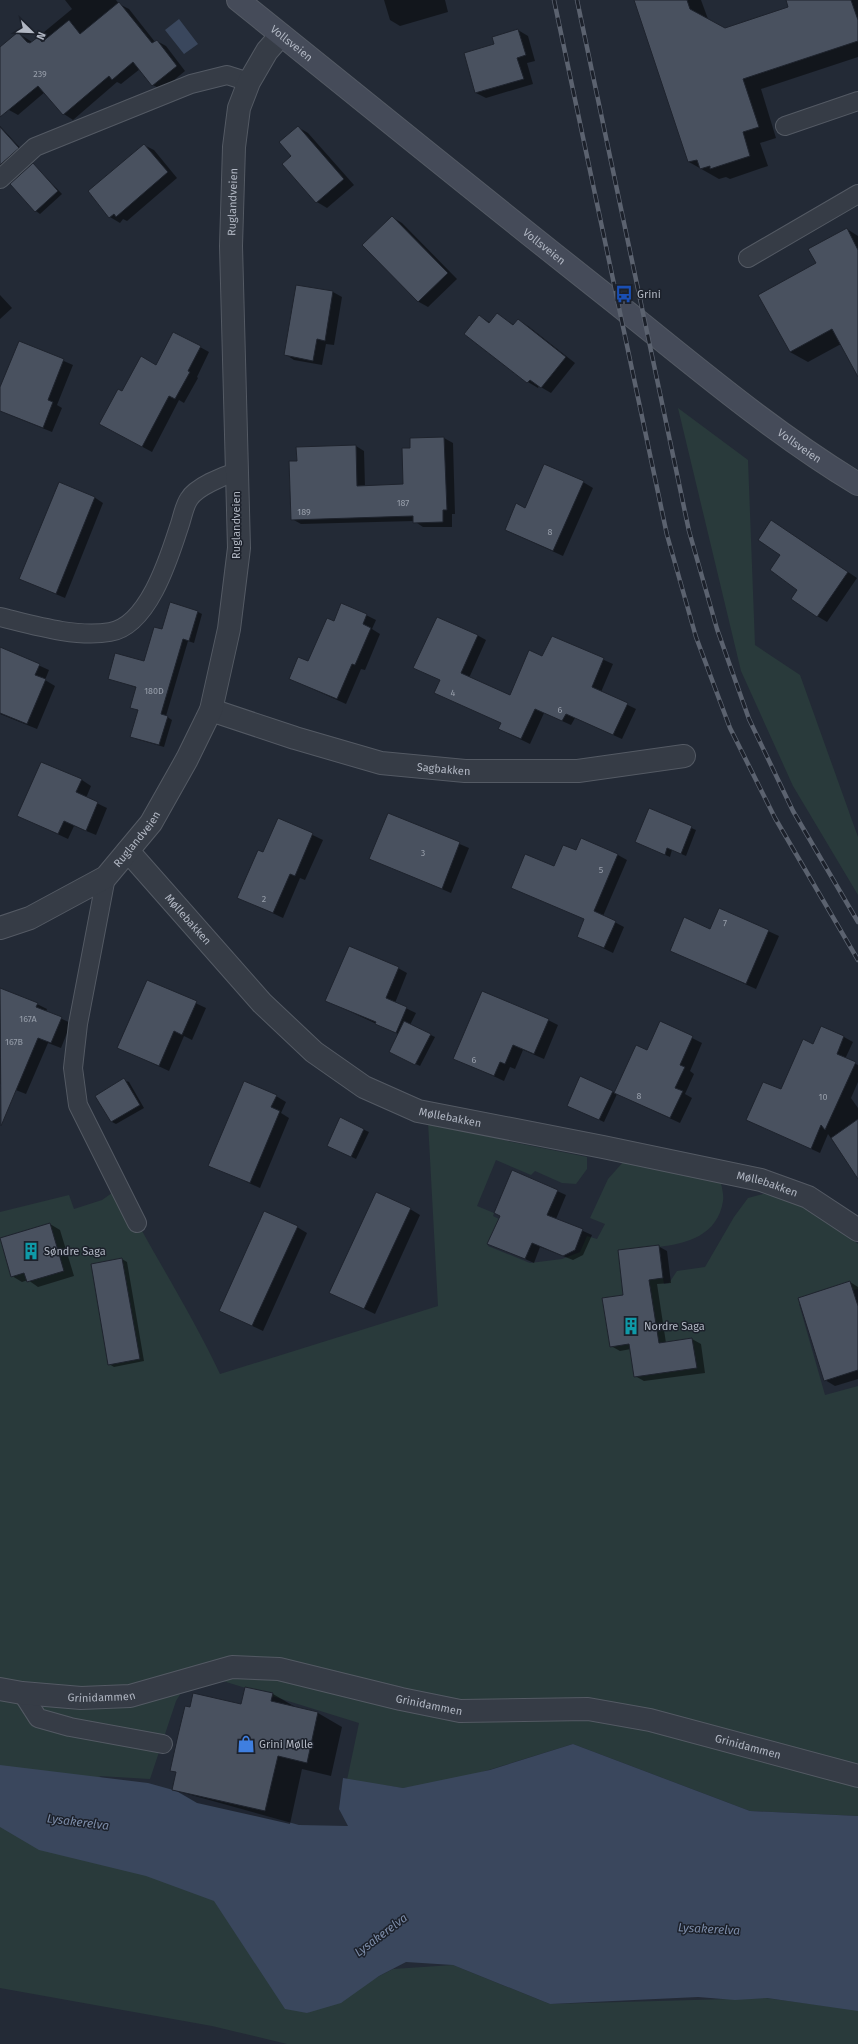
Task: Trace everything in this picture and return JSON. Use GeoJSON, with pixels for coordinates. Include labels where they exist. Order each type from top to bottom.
{"type":"FeatureCollection","features":[{"type":"Feature","properties":{"kind":"main road","name":"Vollsveien"},"geometry":{"type":"LineString","coordinates":[[238,0],[664,344],[782,433],[858,484]]}},
{"type":"Feature","properties":{"kind":"street","name":"Ruglandveien"},"geometry":{"type":"LineString","coordinates":[[0,928],[30,918],[106,877],[151,822],[187,759],[211,710],[229,629],[239,548],[231,246],[234,147],[238,116],[249,82],[267,51],[281,35]]}},
{"type":"Feature","properties":{"kind":"street","name":"Sagbakken"},"geometry":{"type":"LineString","coordinates":[[211,710],[295,738],[381,763],[465,771],[578,771],[684,756]]}},
{"type":"Feature","properties":{"kind":"street","name":"Møllebakken"},"geometry":{"type":"LineString","coordinates":[[128,851],[262,1003],[314,1052],[364,1087],[418,1111],[761,1180],[808,1197],[858,1230]]}},
{"type":"Feature","properties":{"kind":"street","name":"Grinidammen"},"geometry":{"type":"LineString","coordinates":[[0,1688],[22,1693],[81,1698],[130,1696],[232,1667],[279,1669],[401,1699],[460,1711],[588,1709],[650,1720],[858,1776]]}},
{"type":"Feature","properties":{"kind":"lane"},"geometry":{"type":"LineString","coordinates":[[0,179],[35,147],[191,84],[227,75],[249,82]]}},
{"type":"Feature","properties":{"kind":"lane"},"geometry":{"type":"LineString","coordinates":[[785,126],[858,101]]}},
{"type":"Feature","properties":{"kind":"lane"},"geometry":{"type":"LineString","coordinates":[[748,258],[858,194]]}},
{"type":"Feature","properties":{"kind":"lane"},"geometry":{"type":"LineString","coordinates":[[0,617],[49,629],[90,633],[112,632],[126,626],[141,612],[152,595],[169,558],[189,498],[216,478],[236,472]]}},
{"type":"Feature","properties":{"kind":"lane"},"geometry":{"type":"LineString","coordinates":[[106,877],[78,1024],[73,1068],[78,1105],[137,1223]]}},
{"type":"Feature","properties":{"kind":"lane"},"geometry":{"type":"LineString","coordinates":[[22,1693],[38,1718],[70,1727],[163,1744]]}},
{"type":"Feature","properties":{"kind":"shaded area"},"geometry":{"type":"Polygon","coordinates":[[[678,408],[748,460],[755,645],[800,675],[858,837],[858,895],[793,786],[741,671],[678,408]]]}},
{"type":"Feature","properties":{"kind":"shaded area"},"geometry":{"type":"Polygon","coordinates":[[[428,1122],[512,1142],[587,1157],[587,1169],[576,1184],[562,1183],[535,1171],[531,1175],[496,1160],[477,1206],[494,1213],[493,1216],[499,1219],[488,1246],[530,1263],[562,1259],[580,1252],[587,1236],[597,1239],[605,1224],[590,1218],[608,1179],[624,1161],[721,1183],[723,1199],[720,1213],[708,1230],[700,1236],[690,1240],[669,1246],[658,1247],[664,1284],[669,1283],[677,1271],[705,1267],[734,1217],[748,1198],[763,1194],[774,1195],[786,1199],[813,1212],[839,1229],[858,1244],[858,1289],[799,1304],[825,1395],[858,1386],[858,1816],[750,1811],[573,1744],[456,1780],[403,1788],[347,1780],[359,1723],[194,1672],[176,1701],[150,1779],[99,1776],[207,1849],[307,2013],[393,1969],[453,1965],[550,2004],[766,1998],[858,2010],[858,2044],[287,2044],[212,2026],[0,1988],[0,1212],[69,1195],[74,1209],[102,1200],[119,1188],[196,1327],[220,1374],[438,1306],[428,1122]]]}},
{"type":"Feature","properties":{"kind":"water"},"geometry":{"type":"Polygon","coordinates":[[[179,19],[198,44],[184,54],[165,30],[179,19]]]}},
{"type":"Feature","properties":{"kind":"water","name":"Lysakerelva"},"geometry":{"type":"Polygon","coordinates":[[[573,1744],[750,1811],[858,1816],[858,2011],[767,1998],[735,2000],[698,1997],[550,2004],[453,1965],[406,1962],[379,1976],[341,2003],[307,2013],[285,2009],[214,1901],[146,1876],[39,1850],[0,1827],[0,1765],[148,1783],[299,1825],[348,1826],[339,1809],[343,1778],[403,1788],[490,1770],[573,1744]]]}},
{"type":"Feature","properties":{"kind":"building"},"geometry":{"type":"Polygon","coordinates":[[[634,0],[687,0],[690,9],[725,28],[788,7],[786,0],[851,0],[858,20],[858,41],[743,79],[759,127],[743,132],[750,156],[710,169],[710,166],[700,169],[697,160],[688,162],[634,0]]]}},
{"type":"Feature","properties":{"kind":"building"},"geometry":{"type":"Polygon","coordinates":[[[119,2],[152,43],[157,40],[177,66],[152,86],[133,62],[112,80],[109,76],[63,115],[38,86],[0,117],[0,47],[18,32],[27,42],[30,43],[38,37],[42,42],[69,20],[80,34],[119,2]]]}},
{"type":"Feature","properties":{"kind":"building"},"geometry":{"type":"Polygon","coordinates":[[[518,29],[526,55],[517,58],[524,79],[475,93],[464,53],[494,44],[492,37],[518,29]]]}},
{"type":"Feature","properties":{"kind":"building"},"geometry":{"type":"Polygon","coordinates":[[[298,126],[344,179],[316,203],[282,164],[291,156],[279,142],[298,126]]]}},
{"type":"Feature","properties":{"kind":"building"},"geometry":{"type":"Polygon","coordinates":[[[0,127],[19,148],[0,165],[0,127]]]}},
{"type":"Feature","properties":{"kind":"building"},"geometry":{"type":"Polygon","coordinates":[[[144,144],[168,172],[116,217],[114,214],[109,218],[88,191],[144,144]]]}},
{"type":"Feature","properties":{"kind":"building"},"geometry":{"type":"Polygon","coordinates":[[[33,163],[58,191],[35,212],[10,184],[33,163]]]}},
{"type":"Feature","properties":{"kind":"building"},"geometry":{"type":"Polygon","coordinates":[[[392,216],[448,273],[418,302],[362,245],[392,216]]]}},
{"type":"Feature","properties":{"kind":"building"},"geometry":{"type":"Polygon","coordinates":[[[847,228],[858,250],[858,377],[832,329],[790,352],[758,295],[816,263],[808,249],[847,228]]]}},
{"type":"Feature","properties":{"kind":"building"},"geometry":{"type":"Polygon","coordinates":[[[296,285],[333,291],[325,341],[317,339],[313,361],[284,355],[296,285]]]}},
{"type":"Feature","properties":{"kind":"building"},"geometry":{"type":"Polygon","coordinates":[[[497,313],[513,325],[518,319],[566,357],[541,388],[530,380],[527,383],[464,334],[479,315],[489,323],[497,313]]]}},
{"type":"Feature","properties":{"kind":"building"},"geometry":{"type":"Polygon","coordinates":[[[173,332],[201,346],[188,371],[190,372],[175,399],[169,396],[142,447],[99,424],[118,389],[122,391],[141,356],[156,365],[173,332]]]}},
{"type":"Feature","properties":{"kind":"building"},"geometry":{"type":"Polygon","coordinates":[[[19,341],[64,359],[48,400],[53,402],[43,428],[0,411],[0,387],[19,341]]]}},
{"type":"Feature","properties":{"kind":"building"},"geometry":{"type":"Polygon","coordinates":[[[444,437],[447,510],[443,510],[443,522],[413,523],[413,516],[291,520],[289,461],[297,461],[296,447],[356,445],[357,486],[403,484],[402,448],[410,448],[410,438],[444,437]]]}},
{"type":"Feature","properties":{"kind":"building"},"geometry":{"type":"Polygon","coordinates":[[[544,464],[584,481],[553,551],[505,530],[516,503],[525,508],[544,464]]]}},
{"type":"Feature","properties":{"kind":"building"},"geometry":{"type":"Polygon","coordinates":[[[59,482],[95,497],[56,594],[19,579],[59,482]]]}},
{"type":"Feature","properties":{"kind":"building"},"geometry":{"type":"Polygon","coordinates":[[[771,520],[848,572],[817,617],[791,599],[797,590],[770,570],[780,555],[758,540],[771,520]]]}},
{"type":"Feature","properties":{"kind":"building"},"geometry":{"type":"Polygon","coordinates":[[[170,602],[198,611],[189,641],[183,639],[161,714],[168,716],[159,745],[130,737],[138,710],[130,708],[136,687],[108,679],[115,653],[144,661],[154,627],[162,629],[170,602]]]}},
{"type":"Feature","properties":{"kind":"building"},"geometry":{"type":"Polygon","coordinates":[[[341,603],[367,614],[363,624],[371,628],[355,665],[352,664],[337,699],[289,679],[298,657],[308,661],[327,618],[334,621],[341,603]]]}},
{"type":"Feature","properties":{"kind":"building"},"geometry":{"type":"Polygon","coordinates":[[[437,617],[478,635],[461,673],[510,695],[529,650],[542,656],[552,636],[604,658],[592,687],[628,703],[613,735],[566,714],[562,721],[535,709],[521,739],[498,729],[501,723],[434,693],[440,680],[413,668],[437,617]]]}},
{"type":"Feature","properties":{"kind":"building"},"geometry":{"type":"Polygon","coordinates":[[[0,647],[40,664],[35,675],[46,679],[27,724],[0,713],[0,647]]]}},
{"type":"Feature","properties":{"kind":"building"},"geometry":{"type":"Polygon","coordinates":[[[41,762],[82,779],[76,792],[98,802],[86,831],[64,821],[58,834],[17,816],[41,762]]]}},
{"type":"Feature","properties":{"kind":"building"},"geometry":{"type":"Polygon","coordinates":[[[649,808],[692,826],[681,854],[667,848],[665,855],[635,842],[649,808]]]}},
{"type":"Feature","properties":{"kind":"building"},"geometry":{"type":"Polygon","coordinates":[[[388,813],[460,842],[442,889],[369,859],[388,813]]]}},
{"type":"Feature","properties":{"kind":"building"},"geometry":{"type":"Polygon","coordinates":[[[278,818],[313,833],[295,876],[290,874],[273,913],[237,898],[258,850],[263,852],[278,818]]]}},
{"type":"Feature","properties":{"kind":"building"},"geometry":{"type":"Polygon","coordinates":[[[581,838],[618,854],[594,911],[616,921],[604,948],[577,937],[584,919],[511,888],[525,854],[554,866],[563,845],[576,850],[581,838]]]}},
{"type":"Feature","properties":{"kind":"building"},"geometry":{"type":"Polygon","coordinates":[[[719,908],[769,930],[746,984],[670,951],[684,917],[710,929],[719,908]]]}},
{"type":"Feature","properties":{"kind":"building"},"geometry":{"type":"Polygon","coordinates":[[[349,946],[399,967],[386,998],[407,1007],[396,1033],[375,1024],[376,1022],[325,1001],[349,946]]]}},
{"type":"Feature","properties":{"kind":"building"},"geometry":{"type":"Polygon","coordinates":[[[147,980],[197,1001],[182,1035],[174,1031],[159,1066],[117,1048],[147,980]]]}},
{"type":"Feature","properties":{"kind":"building"},"geometry":{"type":"Polygon","coordinates":[[[0,988],[38,1003],[36,1007],[62,1017],[51,1043],[38,1038],[1,1126],[0,988]]]}},
{"type":"Feature","properties":{"kind":"building"},"geometry":{"type":"Polygon","coordinates":[[[482,991],[549,1019],[534,1054],[513,1045],[505,1064],[500,1062],[494,1076],[453,1059],[482,991]]]}},
{"type":"Feature","properties":{"kind":"building"},"geometry":{"type":"Polygon","coordinates":[[[404,1021],[431,1034],[415,1065],[389,1052],[404,1021]]]}},
{"type":"Feature","properties":{"kind":"building"},"geometry":{"type":"Polygon","coordinates":[[[660,1021],[693,1036],[680,1065],[685,1067],[675,1088],[683,1091],[670,1118],[614,1093],[636,1045],[647,1050],[660,1021]]]}},
{"type":"Feature","properties":{"kind":"building"},"geometry":{"type":"Polygon","coordinates":[[[821,1026],[844,1036],[837,1054],[856,1062],[825,1130],[821,1125],[811,1149],[746,1120],[763,1082],[781,1089],[803,1039],[813,1044],[821,1026]]]}},
{"type":"Feature","properties":{"kind":"building"},"geometry":{"type":"Polygon","coordinates":[[[580,1076],[613,1091],[599,1120],[567,1106],[580,1076]]]}},
{"type":"Feature","properties":{"kind":"building"},"geometry":{"type":"Polygon","coordinates":[[[124,1078],[140,1105],[111,1122],[95,1096],[124,1078]]]}},
{"type":"Feature","properties":{"kind":"building"},"geometry":{"type":"Polygon","coordinates":[[[244,1081],[277,1095],[271,1107],[280,1111],[250,1183],[208,1166],[244,1081]]]}},
{"type":"Feature","properties":{"kind":"building"},"geometry":{"type":"Polygon","coordinates":[[[340,1117],[364,1129],[351,1157],[327,1146],[340,1117]]]}},
{"type":"Feature","properties":{"kind":"building"},"geometry":{"type":"Polygon","coordinates":[[[858,1119],[858,1179],[831,1138],[858,1119]]]}},
{"type":"Feature","properties":{"kind":"building"},"geometry":{"type":"Polygon","coordinates":[[[512,1170],[558,1190],[547,1215],[583,1229],[575,1250],[563,1256],[532,1243],[525,1259],[487,1244],[500,1216],[494,1213],[512,1170]]]}},
{"type":"Feature","properties":{"kind":"building"},"geometry":{"type":"Polygon","coordinates":[[[376,1192],[411,1208],[364,1309],[329,1293],[376,1192]]]}},
{"type":"Feature","properties":{"kind":"building"},"geometry":{"type":"Polygon","coordinates":[[[264,1211],[298,1226],[252,1326],[219,1311],[264,1211]]]}},
{"type":"Feature","properties":{"kind":"building","name":"Søndre Saga"},"geometry":{"type":"Polygon","coordinates":[[[50,1223],[64,1271],[27,1282],[24,1273],[11,1277],[0,1238],[50,1223]]]}},
{"type":"Feature","properties":{"kind":"building","name":"Nordre Saga"},"geometry":{"type":"Polygon","coordinates":[[[659,1245],[663,1278],[649,1280],[659,1343],[692,1338],[697,1368],[634,1377],[629,1344],[610,1347],[602,1298],[623,1295],[618,1250],[659,1245]]]}},
{"type":"Feature","properties":{"kind":"building"},"geometry":{"type":"Polygon","coordinates":[[[122,1258],[140,1359],[108,1365],[91,1264],[122,1258]]]}},
{"type":"Feature","properties":{"kind":"building"},"geometry":{"type":"Polygon","coordinates":[[[850,1281],[858,1306],[858,1370],[824,1381],[798,1298],[850,1281]]]}},
{"type":"Feature","properties":{"kind":"building","name":"Grini Mølle"},"geometry":{"type":"Polygon","coordinates":[[[245,1687],[273,1693],[271,1701],[318,1712],[307,1763],[278,1756],[265,1811],[172,1790],[176,1772],[170,1771],[185,1706],[190,1707],[193,1693],[241,1704],[245,1687]]]}},
{"type":"Feature","properties":{"kind":"railway"},"geometry":{"type":"LineString","coordinates":[[554,0],[667,535],[696,637],[730,728],[775,818],[858,960]]}},
{"type":"Feature","properties":{"kind":"railway"},"geometry":{"type":"LineString","coordinates":[[577,0],[689,531],[717,629],[749,719],[793,811],[858,922]]}},
{"type":"Feature","properties":{"kind":"place","name":"Grini"},"geometry":{"type":"Point","coordinates":[624,294]}},
{"type":"Feature","properties":{"kind":"place","name":"Søndre Saga"},"geometry":{"type":"Point","coordinates":[31,1251]}},
{"type":"Feature","properties":{"kind":"place","name":"Nordre Saga"},"geometry":{"type":"Point","coordinates":[631,1326]}},
{"type":"Feature","properties":{"kind":"place","name":"Grini Mølle"},"geometry":{"type":"Point","coordinates":[246,1744]}}]}
